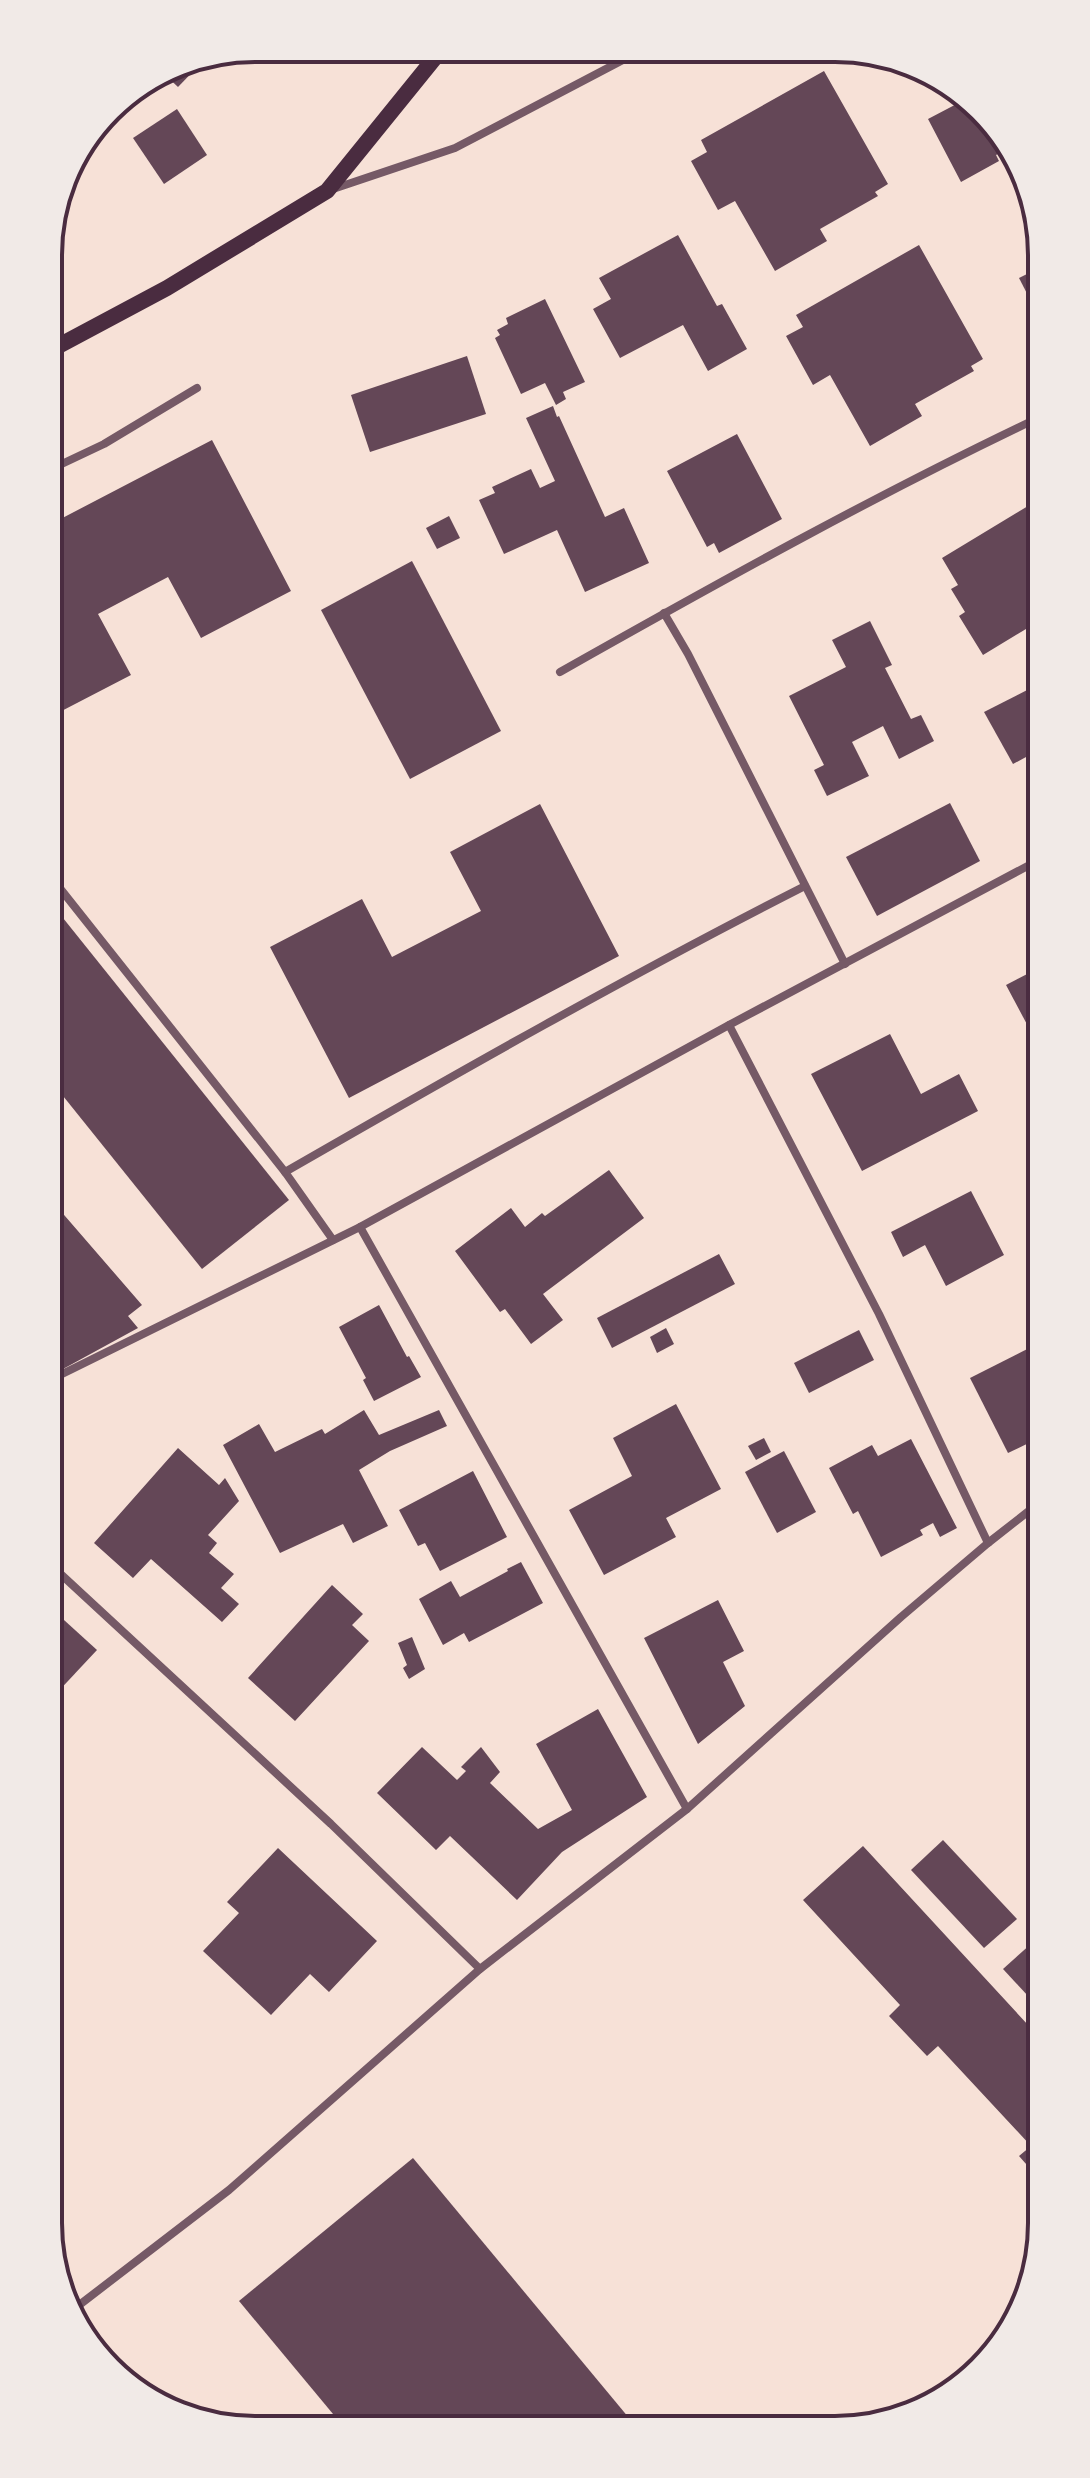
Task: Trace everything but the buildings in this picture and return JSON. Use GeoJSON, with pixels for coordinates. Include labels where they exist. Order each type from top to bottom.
{"type":"FeatureCollection","features":[{"type":"Feature","properties":{"kind":"main road"},"geometry":{"type":"LineString","coordinates":[[62,344],[167,288],[327,191],[431,62]]}},
{"type":"Feature","properties":{"kind":"street"},"geometry":{"type":"LineString","coordinates":[[327,191],[455,148],[619,62]]}},
{"type":"Feature","properties":{"kind":"street"},"geometry":{"type":"LineString","coordinates":[[62,464],[104,444],[197,388]]}},
{"type":"Feature","properties":{"kind":"street"},"geometry":{"type":"LineString","coordinates":[[560,672],[664,613],[1028,423]]}},
{"type":"Feature","properties":{"kind":"street"},"geometry":{"type":"LineString","coordinates":[[664,613],[688,654],[845,964]]}},
{"type":"Feature","properties":{"kind":"street"},"geometry":{"type":"LineString","coordinates":[[62,1374],[360,1227],[1028,866]]}},
{"type":"Feature","properties":{"kind":"street"},"geometry":{"type":"LineString","coordinates":[[285,1172],[512,1041],[805,886]]}},
{"type":"Feature","properties":{"kind":"street"},"geometry":{"type":"LineString","coordinates":[[62,891],[285,1172],[333,1240]]}},
{"type":"Feature","properties":{"kind":"street"},"geometry":{"type":"LineString","coordinates":[[729,1025],[879,1314],[988,1543]]}},
{"type":"Feature","properties":{"kind":"street"},"geometry":{"type":"LineString","coordinates":[[360,1227],[687,1809]]}},
{"type":"Feature","properties":{"kind":"street"},"geometry":{"type":"LineString","coordinates":[[80,2303],[229,2190],[480,1969],[687,1809],[988,1543],[1028,1512]]}},
{"type":"Feature","properties":{"kind":"street"},"geometry":{"type":"LineString","coordinates":[[62,1575],[320,1813],[480,1969]]}}]}
